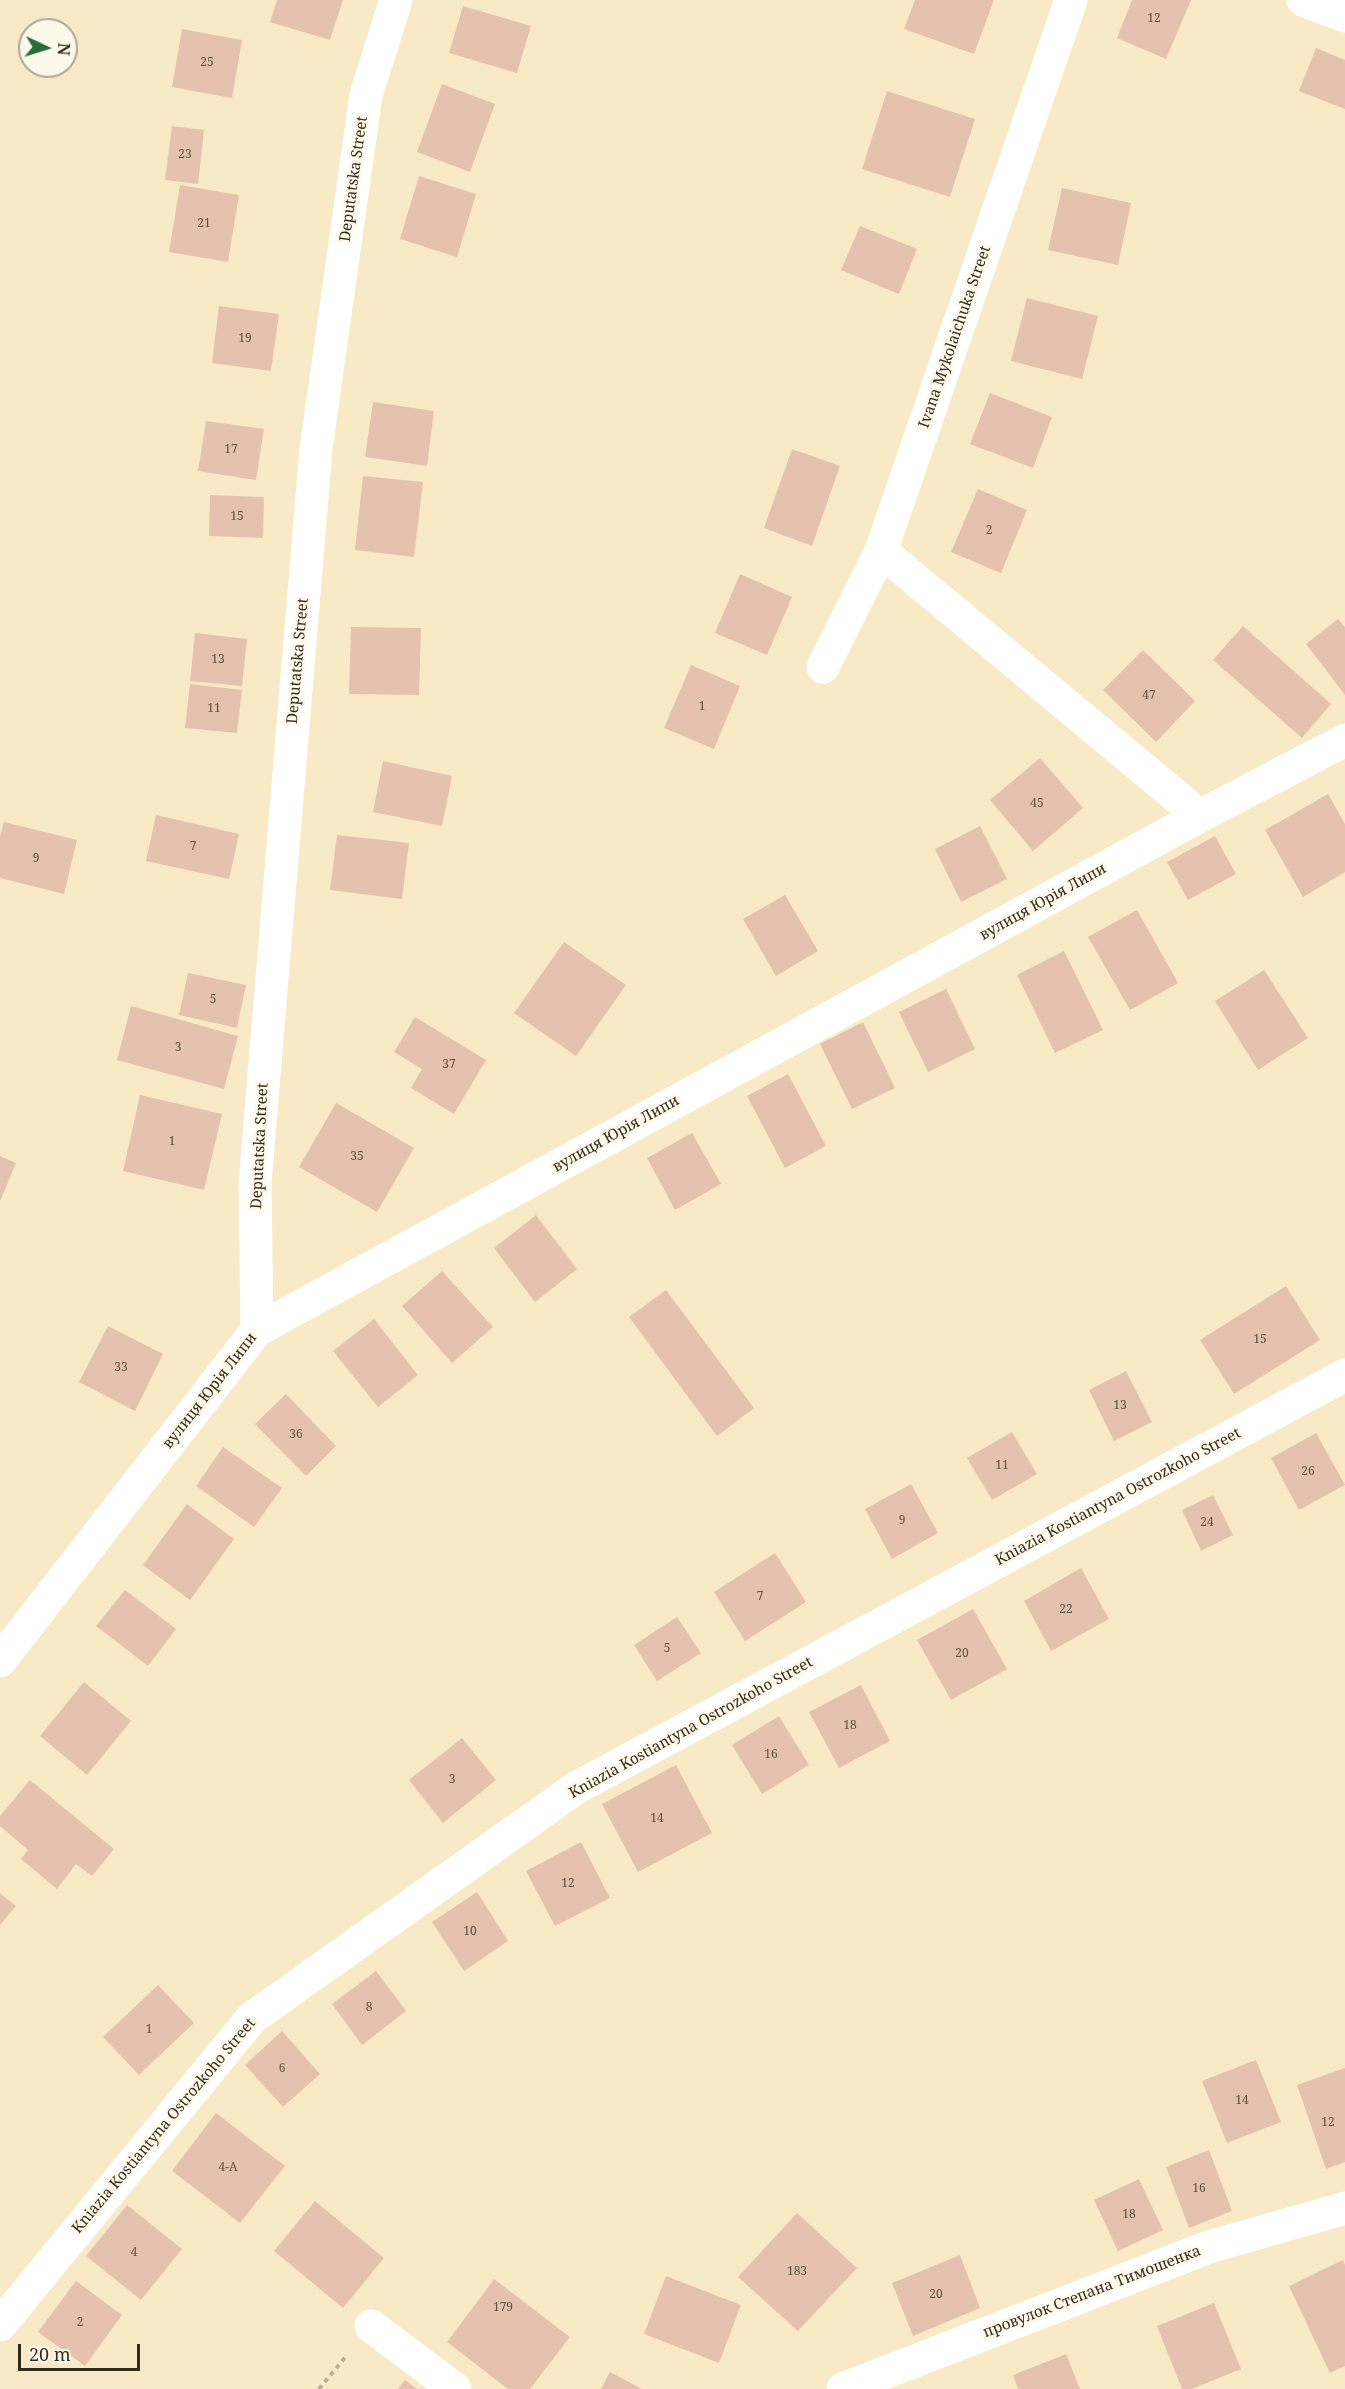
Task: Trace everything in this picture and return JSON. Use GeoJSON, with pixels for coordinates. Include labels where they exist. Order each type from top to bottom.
{"type":"FeatureCollection","features":[{"type":"Feature","properties":{"kind":"street","name":"Deputatska Street"},"geometry":{"type":"LineString","coordinates":[[256,1330],[255,1183],[316,449],[366,96],[396,0]]}},
{"type":"Feature","properties":{"kind":"street","name":"Ivana Mykolaichuka Street"},"geometry":{"type":"LineString","coordinates":[[823,667],[881,551],[1071,0]]}},
{"type":"Feature","properties":{"kind":"street"},"geometry":{"type":"LineString","coordinates":[[1303,0],[1345,16]]}},
{"type":"Feature","properties":{"kind":"street"},"geometry":{"type":"LineString","coordinates":[[881,551],[1200,816]]}},
{"type":"Feature","properties":{"kind":"street","name":"вулиця Юрія Липи"},"geometry":{"type":"LineString","coordinates":[[0,1661],[256,1330],[1200,816],[1345,740]]}},
{"type":"Feature","properties":{"kind":"street","name":"Kniazia Kostiantyna Ostrozkoho Street"},"geometry":{"type":"LineString","coordinates":[[0,2325],[252,2018],[576,1788],[1345,1375]]}},
{"type":"Feature","properties":{"kind":"street","name":"провулок Степана Тимошенка"},"geometry":{"type":"LineString","coordinates":[[843,2389],[1209,2247],[1345,2208]]}},
{"type":"Feature","properties":{"kind":"street"},"geometry":{"type":"LineString","coordinates":[[371,2326],[455,2389]]}},
{"type":"Feature","properties":{"kind":"building"},"geometry":{"type":"Polygon","coordinates":[[[277,0],[343,0],[330,40],[270,22],[277,0]]]}},
{"type":"Feature","properties":{"kind":"building"},"geometry":{"type":"Polygon","coordinates":[[[915,0],[994,0],[974,54],[904,29],[915,0]]]}},
{"type":"Feature","properties":{"kind":"building"},"geometry":{"type":"Polygon","coordinates":[[[1132,0],[1191,0],[1166,59],[1117,38],[1132,0]]]}},
{"type":"Feature","properties":{"kind":"building"},"geometry":{"type":"Polygon","coordinates":[[[463,6],[531,26],[517,73],[449,53],[463,6]]]}},
{"type":"Feature","properties":{"kind":"building"},"geometry":{"type":"Polygon","coordinates":[[[182,29],[242,40],[232,98],[172,87],[182,29]]]}},
{"type":"Feature","properties":{"kind":"building"},"geometry":{"type":"Polygon","coordinates":[[[1316,48],[1345,60],[1345,109],[1299,91],[1316,48]]]}},
{"type":"Feature","properties":{"kind":"building"},"geometry":{"type":"Polygon","coordinates":[[[442,84],[495,104],[470,172],[417,152],[442,84]]]}},
{"type":"Feature","properties":{"kind":"building"},"geometry":{"type":"Polygon","coordinates":[[[887,91],[975,119],[950,197],[862,169],[887,91]]]}},
{"type":"Feature","properties":{"kind":"building"},"geometry":{"type":"Polygon","coordinates":[[[172,126],[204,130],[198,184],[165,180],[172,126]]]}},
{"type":"Feature","properties":{"kind":"building"},"geometry":{"type":"Polygon","coordinates":[[[419,176],[476,194],[457,257],[400,239],[419,176]]]}},
{"type":"Feature","properties":{"kind":"building"},"geometry":{"type":"Polygon","coordinates":[[[180,185],[239,195],[228,262],[169,252],[180,185]]]}},
{"type":"Feature","properties":{"kind":"building"},"geometry":{"type":"Polygon","coordinates":[[[1062,188],[1131,203],[1118,265],[1048,250],[1062,188]]]}},
{"type":"Feature","properties":{"kind":"building"},"geometry":{"type":"Polygon","coordinates":[[[860,226],[917,249],[899,294],[841,270],[860,226]]]}},
{"type":"Feature","properties":{"kind":"building"},"geometry":{"type":"Polygon","coordinates":[[[1027,298],[1098,316],[1082,379],[1011,361],[1027,298]]]}},
{"type":"Feature","properties":{"kind":"building"},"geometry":{"type":"Polygon","coordinates":[[[219,306],[279,314],[271,371],[212,363],[219,306]]]}},
{"type":"Feature","properties":{"kind":"building"},"geometry":{"type":"Polygon","coordinates":[[[990,393],[1052,417],[1033,468],[970,444],[990,393]]]}},
{"type":"Feature","properties":{"kind":"building"},"geometry":{"type":"Polygon","coordinates":[[[373,402],[434,411],[427,466],[365,457],[373,402]]]}},
{"type":"Feature","properties":{"kind":"building"},"geometry":{"type":"Polygon","coordinates":[[[206,421],[264,429],[256,480],[198,471],[206,421]]]}},
{"type":"Feature","properties":{"kind":"building"},"geometry":{"type":"Polygon","coordinates":[[[792,449],[840,466],[812,546],[764,528],[792,449]]]}},
{"type":"Feature","properties":{"kind":"building"},"geometry":{"type":"Polygon","coordinates":[[[363,476],[423,482],[414,557],[355,550],[363,476]]]}},
{"type":"Feature","properties":{"kind":"building"},"geometry":{"type":"Polygon","coordinates":[[[978,489],[1027,510],[1001,573],[951,552],[978,489]]]}},
{"type":"Feature","properties":{"kind":"building"},"geometry":{"type":"Polygon","coordinates":[[[210,495],[264,497],[263,538],[209,536],[210,495]]]}},
{"type":"Feature","properties":{"kind":"building"},"geometry":{"type":"Polygon","coordinates":[[[740,574],[792,597],[767,655],[715,633],[740,574]]]}},
{"type":"Feature","properties":{"kind":"building"},"geometry":{"type":"Polygon","coordinates":[[[1338,619],[1345,627],[1345,695],[1306,644],[1338,619]]]}},
{"type":"Feature","properties":{"kind":"building"},"geometry":{"type":"Polygon","coordinates":[[[1243,626],[1331,704],[1302,738],[1213,660],[1243,626]]]}},
{"type":"Feature","properties":{"kind":"building"},"geometry":{"type":"Polygon","coordinates":[[[351,627],[421,628],[419,695],[349,694],[351,627]]]}},
{"type":"Feature","properties":{"kind":"building"},"geometry":{"type":"Polygon","coordinates":[[[195,633],[247,639],[242,686],[190,681],[195,633]]]}},
{"type":"Feature","properties":{"kind":"building"},"geometry":{"type":"Polygon","coordinates":[[[1143,650],[1195,701],[1156,742],[1103,690],[1143,650]]]}},
{"type":"Feature","properties":{"kind":"building"},"geometry":{"type":"Polygon","coordinates":[[[691,665],[740,686],[714,749],[664,728],[691,665]]]}},
{"type":"Feature","properties":{"kind":"building"},"geometry":{"type":"Polygon","coordinates":[[[190,684],[242,690],[237,733],[185,728],[190,684]]]}},
{"type":"Feature","properties":{"kind":"building"},"geometry":{"type":"Polygon","coordinates":[[[1040,758],[1083,808],[1033,851],[990,800],[1040,758]]]}},
{"type":"Feature","properties":{"kind":"building"},"geometry":{"type":"Polygon","coordinates":[[[383,761],[452,776],[442,826],[373,812],[383,761]]]}},
{"type":"Feature","properties":{"kind":"building"},"geometry":{"type":"Polygon","coordinates":[[[1328,794],[1345,824],[1345,872],[1303,897],[1265,830],[1328,794]]]}},
{"type":"Feature","properties":{"kind":"building"},"geometry":{"type":"Polygon","coordinates":[[[156,815],[239,834],[229,879],[146,861],[156,815]]]}},
{"type":"Feature","properties":{"kind":"building"},"geometry":{"type":"Polygon","coordinates":[[[4,822],[77,840],[64,894],[0,878],[0,837],[4,822]]]}},
{"type":"Feature","properties":{"kind":"building"},"geometry":{"type":"Polygon","coordinates":[[[980,826],[1007,879],[961,902],[935,849],[980,826]]]}},
{"type":"Feature","properties":{"kind":"building"},"geometry":{"type":"Polygon","coordinates":[[[337,835],[409,843],[402,899],[330,890],[337,835]]]}},
{"type":"Feature","properties":{"kind":"building"},"geometry":{"type":"Polygon","coordinates":[[[1215,836],[1236,874],[1188,900],[1167,862],[1215,836]]]}},
{"type":"Feature","properties":{"kind":"building"},"geometry":{"type":"Polygon","coordinates":[[[785,895],[818,951],[776,976],[743,919],[785,895]]]}},
{"type":"Feature","properties":{"kind":"building"},"geometry":{"type":"Polygon","coordinates":[[[1137,910],[1178,983],[1130,1010],[1088,937],[1137,910]]]}},
{"type":"Feature","properties":{"kind":"building"},"geometry":{"type":"Polygon","coordinates":[[[564,942],[626,985],[576,1056],[514,1013],[564,942]]]}},
{"type":"Feature","properties":{"kind":"building"},"geometry":{"type":"Polygon","coordinates":[[[1064,951],[1103,1030],[1055,1053],[1017,975],[1064,951]]]}},
{"type":"Feature","properties":{"kind":"building"},"geometry":{"type":"Polygon","coordinates":[[[1264,970],[1308,1038],[1258,1070],[1215,1001],[1264,970]]]}},
{"type":"Feature","properties":{"kind":"building"},"geometry":{"type":"Polygon","coordinates":[[[188,973],[246,985],[237,1028],[179,1015],[188,973]]]}},
{"type":"Feature","properties":{"kind":"building"},"geometry":{"type":"Polygon","coordinates":[[[946,989],[975,1049],[928,1072],[899,1012],[946,989]]]}},
{"type":"Feature","properties":{"kind":"building"},"geometry":{"type":"Polygon","coordinates":[[[131,1006],[238,1036],[224,1089],[117,1060],[131,1006]]]}},
{"type":"Feature","properties":{"kind":"building"},"geometry":{"type":"Polygon","coordinates":[[[415,1017],[486,1060],[454,1114],[411,1088],[422,1069],[394,1052],[415,1017]]]}},
{"type":"Feature","properties":{"kind":"building"},"geometry":{"type":"Polygon","coordinates":[[[863,1022],[895,1088],[852,1109],[820,1044],[863,1022]]]}},
{"type":"Feature","properties":{"kind":"building"},"geometry":{"type":"Polygon","coordinates":[[[788,1074],[826,1146],[785,1168],[747,1096],[788,1074]]]}},
{"type":"Feature","properties":{"kind":"building"},"geometry":{"type":"Polygon","coordinates":[[[140,1095],[222,1114],[204,1190],[123,1171],[140,1095]]]}},
{"type":"Feature","properties":{"kind":"building"},"geometry":{"type":"Polygon","coordinates":[[[336,1103],[414,1148],[377,1212],[299,1167],[336,1103]]]}},
{"type":"Feature","properties":{"kind":"building"},"geometry":{"type":"Polygon","coordinates":[[[692,1133],[721,1184],[675,1210],[647,1158],[692,1133]]]}},
{"type":"Feature","properties":{"kind":"building"},"geometry":{"type":"Polygon","coordinates":[[[0,1156],[16,1163],[0,1201],[0,1156]]]}},
{"type":"Feature","properties":{"kind":"building"},"geometry":{"type":"Polygon","coordinates":[[[536,1215],[577,1269],[535,1302],[494,1248],[536,1215]]]}},
{"type":"Feature","properties":{"kind":"building"},"geometry":{"type":"Polygon","coordinates":[[[442,1271],[493,1327],[452,1363],[402,1306],[442,1271]]]}},
{"type":"Feature","properties":{"kind":"building"},"geometry":{"type":"Polygon","coordinates":[[[1286,1286],[1320,1340],[1234,1394],[1200,1340],[1286,1286]]]}},
{"type":"Feature","properties":{"kind":"building"},"geometry":{"type":"Polygon","coordinates":[[[666,1290],[754,1408],[717,1436],[629,1317],[666,1290]]]}},
{"type":"Feature","properties":{"kind":"building"},"geometry":{"type":"Polygon","coordinates":[[[374,1319],[418,1375],[378,1407],[333,1351],[374,1319]]]}},
{"type":"Feature","properties":{"kind":"building"},"geometry":{"type":"Polygon","coordinates":[[[108,1326],[163,1354],[135,1411],[79,1382],[108,1326]]]}},
{"type":"Feature","properties":{"kind":"building"},"geometry":{"type":"Polygon","coordinates":[[[1126,1371],[1152,1422],[1114,1441],[1089,1390],[1126,1371]]]}},
{"type":"Feature","properties":{"kind":"building"},"geometry":{"type":"Polygon","coordinates":[[[286,1394],[336,1446],[306,1476],[255,1424],[286,1394]]]}},
{"type":"Feature","properties":{"kind":"building"},"geometry":{"type":"Polygon","coordinates":[[[1012,1432],[1037,1474],[992,1500],[967,1458],[1012,1432]]]}},
{"type":"Feature","properties":{"kind":"building"},"geometry":{"type":"Polygon","coordinates":[[[1316,1433],[1345,1485],[1299,1510],[1271,1458],[1316,1433]]]}},
{"type":"Feature","properties":{"kind":"building"},"geometry":{"type":"Polygon","coordinates":[[[223,1447],[282,1488],[254,1527],[196,1486],[223,1447]]]}},
{"type":"Feature","properties":{"kind":"building"},"geometry":{"type":"Polygon","coordinates":[[[911,1484],[938,1533],[892,1559],[865,1509],[911,1484]]]}},
{"type":"Feature","properties":{"kind":"building"},"geometry":{"type":"Polygon","coordinates":[[[1213,1495],[1233,1535],[1201,1551],[1182,1510],[1213,1495]]]}},
{"type":"Feature","properties":{"kind":"building"},"geometry":{"type":"Polygon","coordinates":[[[187,1504],[234,1539],[190,1600],[143,1565],[187,1504]]]}},
{"type":"Feature","properties":{"kind":"building"},"geometry":{"type":"Polygon","coordinates":[[[775,1553],[806,1602],[745,1641],[714,1592],[775,1553]]]}},
{"type":"Feature","properties":{"kind":"building"},"geometry":{"type":"Polygon","coordinates":[[[1081,1568],[1109,1619],[1051,1651],[1024,1601],[1081,1568]]]}},
{"type":"Feature","properties":{"kind":"building"},"geometry":{"type":"Polygon","coordinates":[[[125,1590],[176,1629],[148,1666],[96,1626],[125,1590]]]}},
{"type":"Feature","properties":{"kind":"building"},"geometry":{"type":"Polygon","coordinates":[[[973,1609],[1007,1669],[951,1700],[917,1640],[973,1609]]]}},
{"type":"Feature","properties":{"kind":"building"},"geometry":{"type":"Polygon","coordinates":[[[677,1617],[701,1653],[657,1681],[634,1645],[677,1617]]]}},
{"type":"Feature","properties":{"kind":"building"},"geometry":{"type":"Polygon","coordinates":[[[84,1682],[131,1721],[87,1775],[40,1736],[84,1682]]]}},
{"type":"Feature","properties":{"kind":"building"},"geometry":{"type":"Polygon","coordinates":[[[861,1685],[890,1741],[839,1768],[809,1712],[861,1685]]]}},
{"type":"Feature","properties":{"kind":"building"},"geometry":{"type":"Polygon","coordinates":[[[779,1716],[809,1765],[762,1794],[732,1745],[779,1716]]]}},
{"type":"Feature","properties":{"kind":"building"},"geometry":{"type":"Polygon","coordinates":[[[462,1738],[496,1780],[443,1823],[409,1780],[462,1738]]]}},
{"type":"Feature","properties":{"kind":"building"},"geometry":{"type":"Polygon","coordinates":[[[676,1765],[712,1833],[638,1872],[602,1804],[676,1765]]]}},
{"type":"Feature","properties":{"kind":"building"},"geometry":{"type":"Polygon","coordinates":[[[30,1780],[114,1849],[92,1876],[76,1864],[57,1889],[21,1859],[28,1850],[0,1826],[0,1816],[30,1780]]]}},
{"type":"Feature","properties":{"kind":"building"},"geometry":{"type":"Polygon","coordinates":[[[581,1842],[610,1898],[555,1926],[526,1871],[581,1842]]]}},
{"type":"Feature","properties":{"kind":"building"},"geometry":{"type":"Polygon","coordinates":[[[477,1892],[508,1941],[464,1971],[432,1922],[477,1892]]]}},
{"type":"Feature","properties":{"kind":"building"},"geometry":{"type":"Polygon","coordinates":[[[0,1893],[16,1906],[0,1925],[0,1893]]]}},
{"type":"Feature","properties":{"kind":"building"},"geometry":{"type":"Polygon","coordinates":[[[376,1971],[406,2011],[362,2045],[332,2004],[376,1971]]]}},
{"type":"Feature","properties":{"kind":"building"},"geometry":{"type":"Polygon","coordinates":[[[158,1985],[194,2023],[139,2075],[103,2037],[158,1985]]]}},
{"type":"Feature","properties":{"kind":"building"},"geometry":{"type":"Polygon","coordinates":[[[282,2031],[320,2074],[283,2107],[245,2065],[282,2031]]]}},
{"type":"Feature","properties":{"kind":"building"},"geometry":{"type":"Polygon","coordinates":[[[1256,2060],[1281,2122],[1227,2143],[1202,2081],[1256,2060]]]}},
{"type":"Feature","properties":{"kind":"building"},"geometry":{"type":"Polygon","coordinates":[[[1345,2068],[1345,2162],[1326,2169],[1297,2085],[1345,2068]]]}},
{"type":"Feature","properties":{"kind":"building"},"geometry":{"type":"Polygon","coordinates":[[[216,2113],[285,2166],[240,2223],[172,2171],[216,2113]]]}},
{"type":"Feature","properties":{"kind":"building"},"geometry":{"type":"Polygon","coordinates":[[[1209,2150],[1232,2211],[1189,2228],[1166,2167],[1209,2150]]]}},
{"type":"Feature","properties":{"kind":"building"},"geometry":{"type":"Polygon","coordinates":[[[1139,2179],[1163,2230],[1118,2251],[1094,2200],[1139,2179]]]}},
{"type":"Feature","properties":{"kind":"building"},"geometry":{"type":"Polygon","coordinates":[[[315,2201],[384,2258],[343,2308],[274,2251],[315,2201]]]}},
{"type":"Feature","properties":{"kind":"building"},"geometry":{"type":"Polygon","coordinates":[[[127,2205],[182,2249],[141,2300],[86,2256],[127,2205]]]}},
{"type":"Feature","properties":{"kind":"building"},"geometry":{"type":"Polygon","coordinates":[[[797,2213],[857,2268],[798,2331],[738,2277],[797,2213]]]}},
{"type":"Feature","properties":{"kind":"building"},"geometry":{"type":"Polygon","coordinates":[[[960,2255],[980,2308],[913,2336],[892,2283],[960,2255]]]}},
{"type":"Feature","properties":{"kind":"building"},"geometry":{"type":"Polygon","coordinates":[[[1343,2260],[1345,2265],[1345,2366],[1330,2373],[1289,2286],[1343,2260]]]}},
{"type":"Feature","properties":{"kind":"building"},"geometry":{"type":"Polygon","coordinates":[[[666,2276],[741,2305],[719,2363],[644,2334],[666,2276]]]}},
{"type":"Feature","properties":{"kind":"building"},"geometry":{"type":"Polygon","coordinates":[[[494,2279],[570,2337],[530,2389],[508,2389],[447,2342],[494,2279]]]}},
{"type":"Feature","properties":{"kind":"building"},"geometry":{"type":"Polygon","coordinates":[[[76,2281],[122,2315],[85,2366],[38,2332],[76,2281]]]}},
{"type":"Feature","properties":{"kind":"building"},"geometry":{"type":"Polygon","coordinates":[[[1214,2303],[1241,2369],[1192,2389],[1182,2389],[1157,2326],[1214,2303]]]}},
{"type":"Feature","properties":{"kind":"building"},"geometry":{"type":"Polygon","coordinates":[[[1066,2354],[1080,2389],[1018,2389],[1013,2375],[1066,2354]]]}},
{"type":"Feature","properties":{"kind":"building"},"geometry":{"type":"Polygon","coordinates":[[[610,2372],[642,2389],[601,2389],[610,2372]]]}},
{"type":"Feature","properties":{"kind":"building"},"geometry":{"type":"Polygon","coordinates":[[[405,2380],[417,2389],[398,2389],[405,2380]]]}}]}
